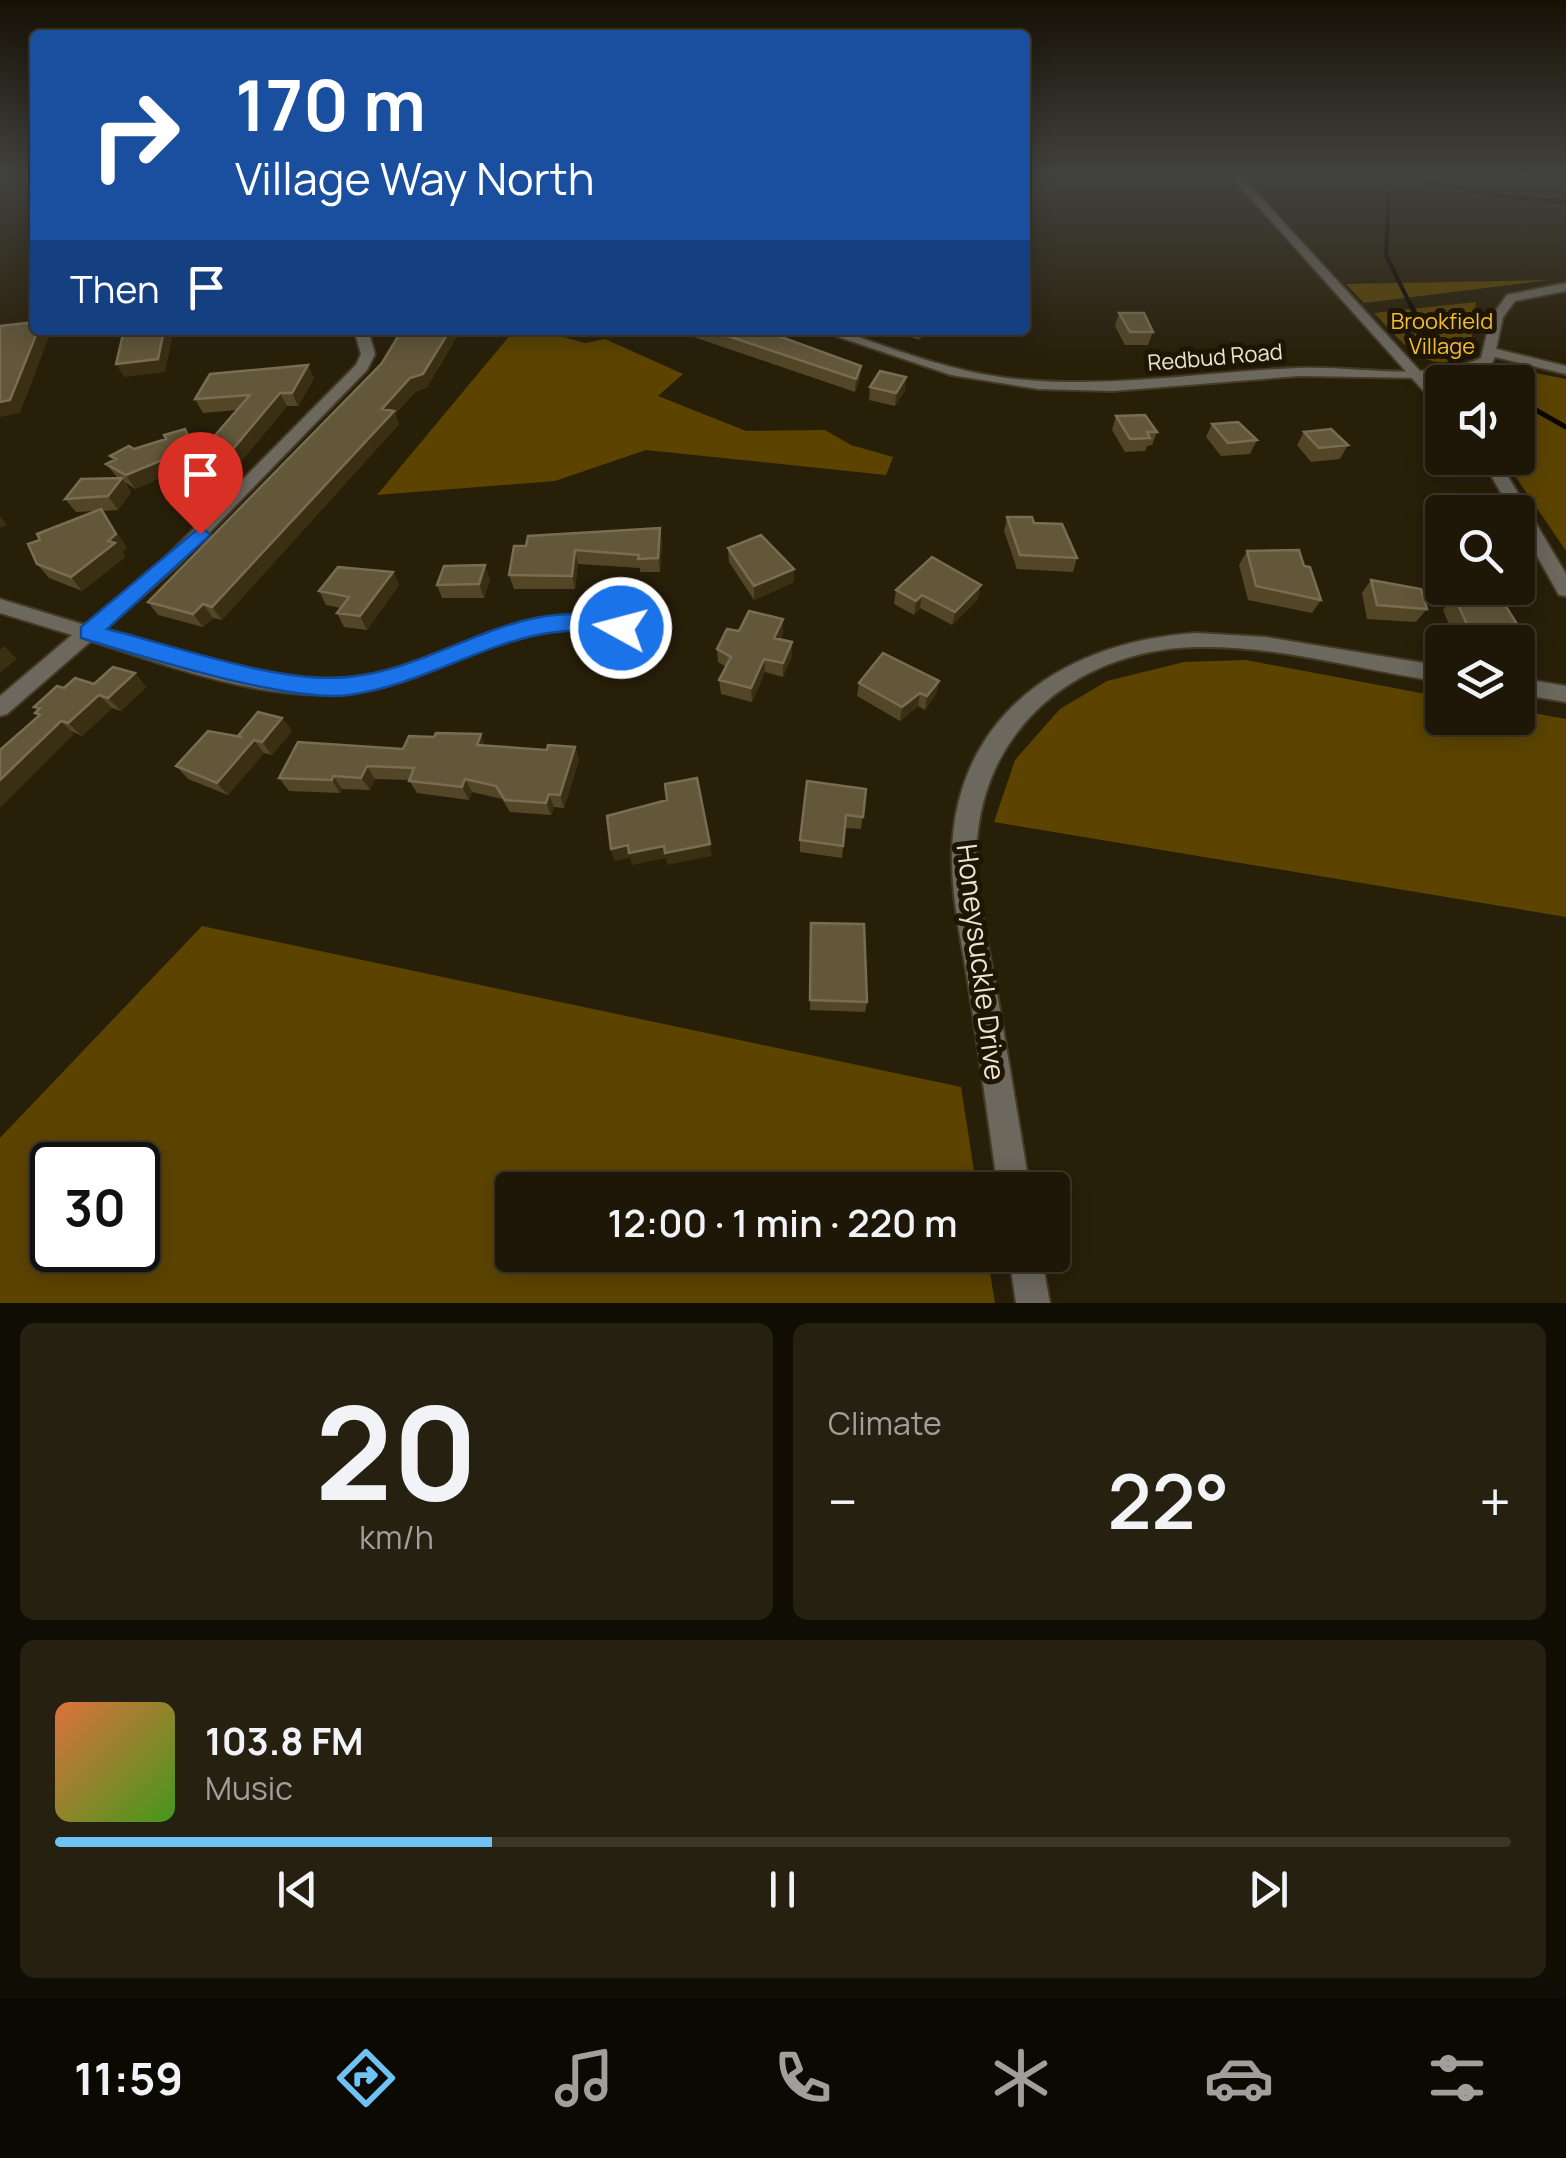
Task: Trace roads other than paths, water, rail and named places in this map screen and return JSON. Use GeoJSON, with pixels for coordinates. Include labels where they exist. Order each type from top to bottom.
{"type":"FeatureCollection","features":[{"type":"Feature","properties":{"kind":"street"},"geometry":{"type":"LineString","coordinates":[[1291,237],[1425,383]]}},
{"type":"Feature","properties":{"kind":"street"},"geometry":{"type":"LineString","coordinates":[[1566,287],[1525,292],[1505,302],[1494,327],[1490,352],[1566,370]]}},
{"type":"Feature","properties":{"kind":"street"},"geometry":{"type":"LineString","coordinates":[[0,708],[172,561],[362,367],[368,354],[363,335]]}},
{"type":"Feature","properties":{"kind":"street","name":"Redbud Road"},"geometry":{"type":"LineString","coordinates":[[840,335],[937,367],[1054,388],[1468,370],[1488,360],[1490,352]]}},
{"type":"Feature","properties":{"kind":"street"},"geometry":{"type":"LineString","coordinates":[[1499,475],[1566,590]]}},
{"type":"Feature","properties":{"kind":"street"},"geometry":{"type":"LineString","coordinates":[[0,606],[298,686],[348,686],[401,674],[487,638],[541,624],[590,620],[621,628]]}},
{"type":"Feature","properties":{"kind":"street","name":"Honeysuckle Drive"},"geometry":{"type":"LineString","coordinates":[[1011,1172],[969,902],[965,832],[979,770],[1006,722],[1039,691],[1081,666],[1165,642],[1228,641],[1425,671]]}},
{"type":"Feature","properties":{"kind":"street"},"geometry":{"type":"LineString","coordinates":[[1535,689],[1566,694]]}},
{"type":"Feature","properties":{"kind":"street"},"geometry":{"type":"LineString","coordinates":[[1028,1272],[1033,1303]]}},
{"type":"Feature","properties":{"kind":"waterway"},"geometry":{"type":"LineString","coordinates":[[1387,237],[1386,255],[1412,308]]}},
{"type":"Feature","properties":{"kind":"waterway"},"geometry":{"type":"LineString","coordinates":[[1411,305],[1423,330],[1446,352]]}},
{"type":"Feature","properties":{"kind":"waterway"},"geometry":{"type":"LineString","coordinates":[[1535,410],[1566,427]]}},
{"type":"Feature","properties":{"kind":"park label","name":"Brookfield Village"},"geometry":{"type":"Point","coordinates":[1442,334]}}]}
